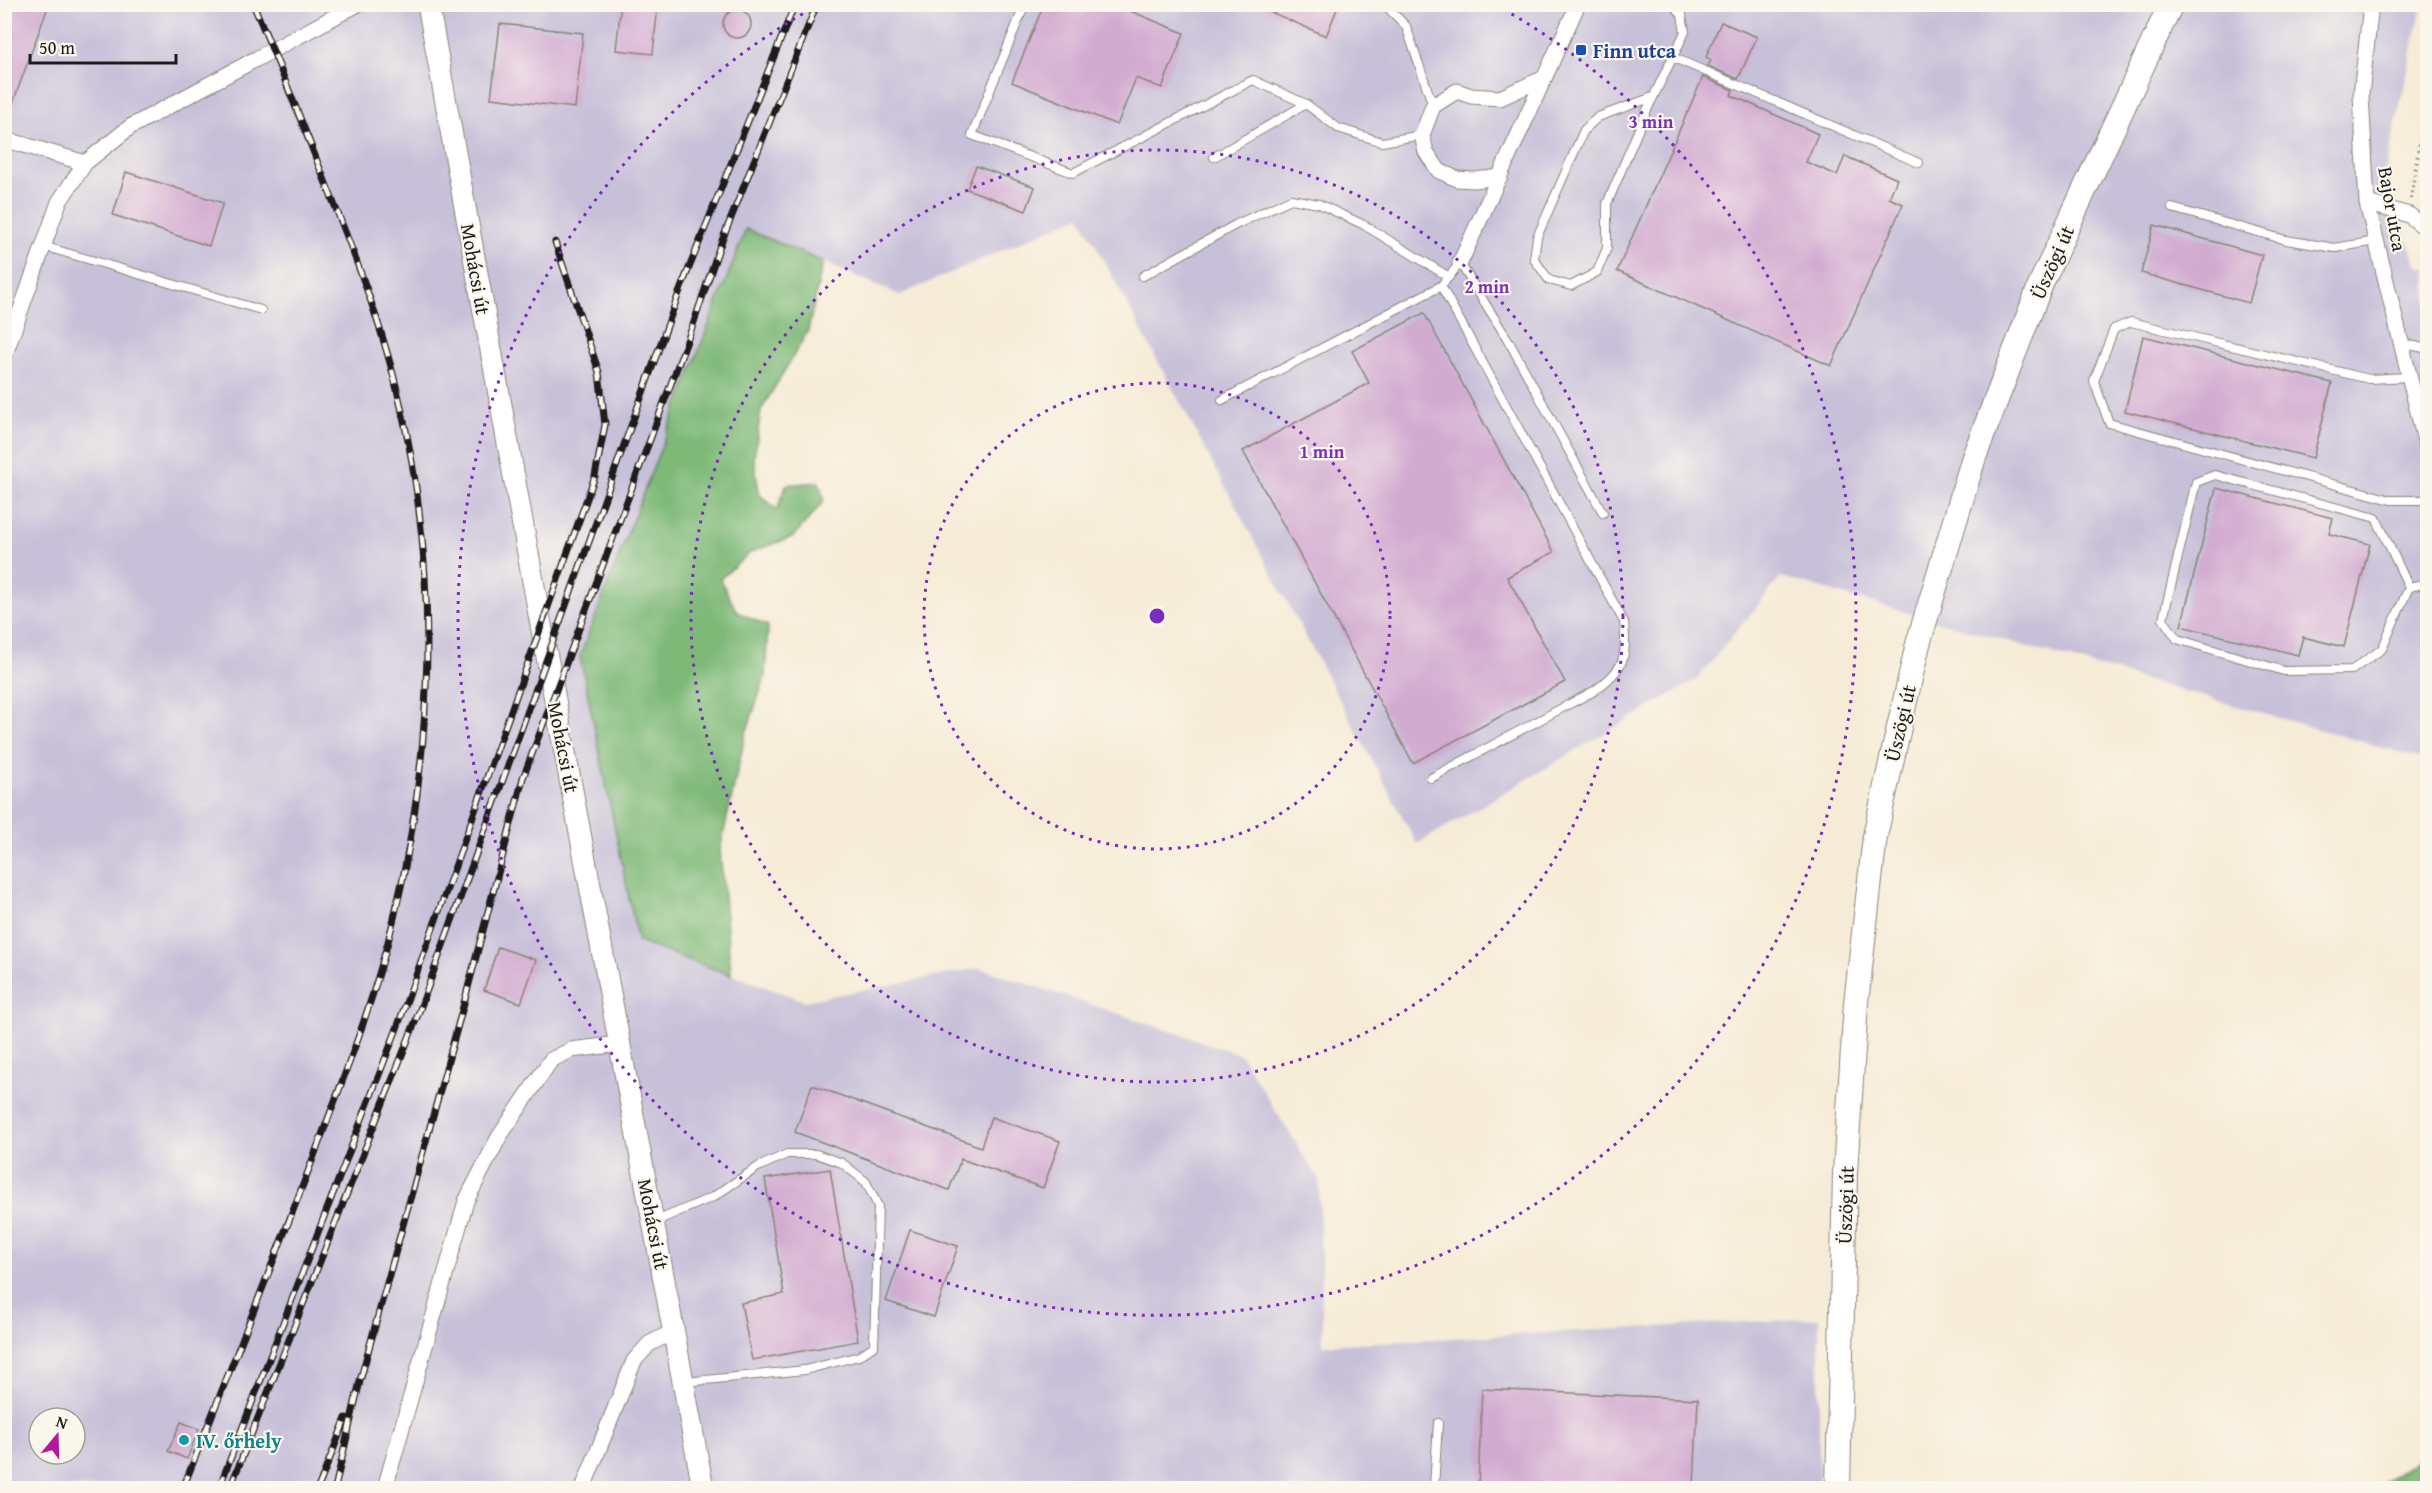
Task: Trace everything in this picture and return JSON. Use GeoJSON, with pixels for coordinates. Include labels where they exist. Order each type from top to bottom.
{"type":"FeatureCollection","features":[{"type":"Feature","properties":{"kind":"main road","name":"Mohácsi út"},"geometry":{"type":"LineString","coordinates":[[429,4],[541,625],[703,1488]]}},
{"type":"Feature","properties":{"kind":"main road","name":"Üszögi út"},"geometry":{"type":"LineString","coordinates":[[1838,1488],[1845,1173],[1856,1003],[1875,836],[1899,724],[1918,644],[1974,457],[2042,281],[2171,4]]}},
{"type":"Feature","properties":{"kind":"street"},"geometry":{"type":"LineString","coordinates":[[4,357],[59,202],[85,164],[99,150],[130,128],[358,4]]}},
{"type":"Feature","properties":{"kind":"street"},"geometry":{"type":"LineString","coordinates":[[1460,263],[1578,4]]}},
{"type":"Feature","properties":{"kind":"street","name":"Bajor utca"},"geometry":{"type":"LineString","coordinates":[[2371,4],[2361,95],[2367,203],[2427,453]]}},
{"type":"Feature","properties":{"kind":"street"},"geometry":{"type":"LineString","coordinates":[[1500,177],[1457,179],[1439,171],[1426,152],[1422,135],[1433,106],[1457,91],[1471,96],[1500,98],[1544,78]]}},
{"type":"Feature","properties":{"kind":"street"},"geometry":{"type":"LineString","coordinates":[[4,139],[85,164]]}},
{"type":"Feature","properties":{"kind":"street"},"geometry":{"type":"LineString","coordinates":[[2367,203],[2409,215],[2427,230]]}},
{"type":"Feature","properties":{"kind":"street"},"geometry":{"type":"LineString","coordinates":[[385,1488],[466,1201],[499,1137],[551,1060],[571,1050],[620,1044]]}},
{"type":"Feature","properties":{"kind":"street"},"geometry":{"type":"LineString","coordinates":[[583,1488],[634,1361],[649,1344],[674,1331]]}},
{"type":"Feature","properties":{"kind":"lane"},"geometry":{"type":"LineString","coordinates":[[1025,4],[972,135],[1073,173],[1253,80],[1306,104],[1338,128],[1382,142],[1422,135]]}},
{"type":"Feature","properties":{"kind":"lane"},"geometry":{"type":"LineString","coordinates":[[1384,4],[1406,26],[1433,106]]}},
{"type":"Feature","properties":{"kind":"lane"},"geometry":{"type":"LineString","coordinates":[[1653,97],[1598,117],[1584,130],[1536,237],[1534,259],[1549,280],[1571,286],[1597,272],[1607,248],[1607,204],[1653,97],[1685,32],[1682,15],[1673,4]]}},
{"type":"Feature","properties":{"kind":"lane"},"geometry":{"type":"LineString","coordinates":[[1672,57],[1918,163]]}},
{"type":"Feature","properties":{"kind":"lane"},"geometry":{"type":"LineString","coordinates":[[1214,157],[1306,104]]}},
{"type":"Feature","properties":{"kind":"lane"},"geometry":{"type":"LineString","coordinates":[[1143,276],[1237,224],[1291,199],[1319,204],[1364,225],[1449,277]]}},
{"type":"Feature","properties":{"kind":"lane"},"geometry":{"type":"LineString","coordinates":[[2172,208],[2286,240],[2335,248],[2376,241]]}},
{"type":"Feature","properties":{"kind":"lane"},"geometry":{"type":"LineString","coordinates":[[43,246],[261,310]]}},
{"type":"Feature","properties":{"kind":"lane"},"geometry":{"type":"LineString","coordinates":[[1222,400],[1441,286],[1460,263],[1508,340],[1603,513]]}},
{"type":"Feature","properties":{"kind":"lane"},"geometry":{"type":"LineString","coordinates":[[1431,778],[1594,692],[1615,676],[1623,657],[1626,641],[1624,622],[1441,286]]}},
{"type":"Feature","properties":{"kind":"lane"},"geometry":{"type":"LineString","coordinates":[[2409,377],[2369,379],[2131,322],[2114,329],[2094,381],[2109,423],[2391,500],[2427,500]]}},
{"type":"Feature","properties":{"kind":"lane"},"geometry":{"type":"LineString","coordinates":[[2401,343],[2427,349]]}},
{"type":"Feature","properties":{"kind":"lane"},"geometry":{"type":"LineString","coordinates":[[2215,475],[2376,518],[2409,587],[2382,649],[2352,670],[2284,671],[2177,639],[2163,620],[2196,482],[2215,475]]}},
{"type":"Feature","properties":{"kind":"lane"},"geometry":{"type":"LineString","coordinates":[[2409,587],[2427,584]]}},
{"type":"Feature","properties":{"kind":"lane"},"geometry":{"type":"LineString","coordinates":[[654,1222],[713,1197],[758,1167],[787,1154],[816,1154],[842,1162],[866,1182],[878,1206],[874,1346],[859,1356],[805,1370],[683,1383]]}},
{"type":"Feature","properties":{"kind":"lane"},"geometry":{"type":"LineString","coordinates":[[1434,1488],[1438,1423]]}},
{"type":"Feature","properties":{"kind":"path"},"geometry":{"type":"LineString","coordinates":[[2409,215],[2427,90]]}},
{"type":"Feature","properties":{"kind":"shaded area"},"geometry":{"type":"Polygon","coordinates":[[[5,5],[2422,5],[2383,182],[2418,266],[2427,269],[2427,760],[1781,577],[1697,679],[1417,844],[1080,216],[900,295],[746,229],[638,942],[805,1001],[980,968],[1240,1054],[1319,1180],[1323,1345],[1819,1318],[1819,1488],[5,1488],[5,5]]]}},
{"type":"Feature","properties":{"kind":"green space"},"geometry":{"type":"Polygon","coordinates":[[[746,229],[823,262],[808,331],[761,410],[754,458],[759,494],[777,510],[786,485],[819,482],[824,501],[793,537],[751,552],[720,579],[737,612],[768,626],[765,677],[745,736],[720,850],[731,975],[638,942],[580,656],[746,229]]]}},
{"type":"Feature","properties":{"kind":"green space"},"geometry":{"type":"Polygon","coordinates":[[[2427,1452],[2427,1488],[2377,1488],[2427,1452]]]}},
{"type":"Feature","properties":{"kind":"building"},"geometry":{"type":"Polygon","coordinates":[[[4,4],[49,4],[7,119],[4,119],[4,4]]]}},
{"type":"Feature","properties":{"kind":"building"},"geometry":{"type":"Polygon","coordinates":[[[621,4],[658,4],[653,54],[616,50],[621,4]]]}},
{"type":"Feature","properties":{"kind":"building"},"geometry":{"type":"Polygon","coordinates":[[[1044,4],[1113,4],[1184,33],[1162,88],[1136,78],[1117,125],[1012,82],[1044,4]]]}},
{"type":"Feature","properties":{"kind":"building"},"geometry":{"type":"Polygon","coordinates":[[[1252,4],[1339,4],[1326,36],[1252,4]]]}},
{"type":"Feature","properties":{"kind":"building"},"geometry":{"type":"Polygon","coordinates":[[[737,10],[747,14],[751,24],[747,34],[737,38],[727,34],[723,24],[727,14],[737,10]]]}},
{"type":"Feature","properties":{"kind":"building"},"geometry":{"type":"Polygon","coordinates":[[[1721,22],[1757,37],[1738,79],[1708,66],[1711,60],[1706,57],[1721,22]]]}},
{"type":"Feature","properties":{"kind":"building"},"geometry":{"type":"Polygon","coordinates":[[[500,24],[583,33],[575,108],[491,98],[500,24]]]}},
{"type":"Feature","properties":{"kind":"building"},"geometry":{"type":"Polygon","coordinates":[[[1703,77],[1733,90],[1731,95],[1818,134],[1806,162],[1837,175],[1845,156],[1897,179],[1889,198],[1903,204],[1831,366],[1617,271],[1703,77]]]}},
{"type":"Feature","properties":{"kind":"building"},"geometry":{"type":"Polygon","coordinates":[[[976,166],[1035,187],[1026,211],[967,189],[976,166]]]}},
{"type":"Feature","properties":{"kind":"building"},"geometry":{"type":"Polygon","coordinates":[[[126,172],[223,203],[209,246],[113,215],[126,172]]]}},
{"type":"Feature","properties":{"kind":"building"},"geometry":{"type":"Polygon","coordinates":[[[2154,225],[2262,255],[2249,303],[2141,273],[2154,225]]]}},
{"type":"Feature","properties":{"kind":"building"},"geometry":{"type":"Polygon","coordinates":[[[1424,313],[1554,552],[1507,577],[1565,682],[1413,763],[1243,451],[1369,383],[1352,351],[1424,313]]]}},
{"type":"Feature","properties":{"kind":"building"},"geometry":{"type":"Polygon","coordinates":[[[2143,336],[2332,383],[2313,458],[2125,411],[2143,336]]]}},
{"type":"Feature","properties":{"kind":"building"},"geometry":{"type":"Polygon","coordinates":[[[2216,488],[2333,518],[2329,534],[2370,544],[2344,647],[2303,637],[2298,655],[2181,626],[2216,488]]]}},
{"type":"Feature","properties":{"kind":"building"},"geometry":{"type":"Polygon","coordinates":[[[498,947],[536,960],[521,1003],[484,990],[498,947]]]}},
{"type":"Feature","properties":{"kind":"building"},"geometry":{"type":"Polygon","coordinates":[[[812,1085],[981,1147],[991,1117],[1060,1141],[1043,1188],[961,1159],[949,1190],[795,1132],[812,1085]]]}},
{"type":"Feature","properties":{"kind":"building"},"geometry":{"type":"Polygon","coordinates":[[[830,1169],[858,1341],[752,1360],[741,1303],[784,1294],[765,1179],[830,1169]]]}},
{"type":"Feature","properties":{"kind":"building"},"geometry":{"type":"Polygon","coordinates":[[[910,1230],[958,1246],[934,1317],[886,1301],[910,1230]]]}},
{"type":"Feature","properties":{"kind":"building"},"geometry":{"type":"Polygon","coordinates":[[[1482,1389],[1698,1399],[1694,1488],[1478,1488],[1482,1389]]]}},
{"type":"Feature","properties":{"kind":"building","name":"IV. őrhely"},"geometry":{"type":"Polygon","coordinates":[[[181,1422],[199,1429],[187,1459],[168,1451],[181,1422]]]}},
{"type":"Feature","properties":{"kind":"railway"},"geometry":{"type":"LineString","coordinates":[[183,1488],[303,1184],[370,1002],[387,946],[407,855],[424,727],[427,662],[422,534],[413,470],[394,376],[355,258],[253,4]]}},
{"type":"Feature","properties":{"kind":"railway"},"geometry":{"type":"LineString","coordinates":[[230,1488],[416,1020],[679,293],[795,4]]}},
{"type":"Feature","properties":{"kind":"railway"},"geometry":{"type":"LineString","coordinates":[[335,1488],[360,1381],[523,778],[693,325],[719,248],[817,4]]}},
{"type":"Feature","properties":{"kind":"railway"},"geometry":{"type":"LineString","coordinates":[[219,1488],[396,1031],[595,476],[605,425],[599,372],[555,242]]}},
{"type":"Feature","properties":{"kind":"railway"},"geometry":{"type":"LineString","coordinates":[[318,1488],[346,1418]]}},
{"type":"Feature","properties":{"kind":"place","name":"Finn utca"},"geometry":{"type":"Point","coordinates":[1581,50]}},
{"type":"Feature","properties":{"kind":"place","name":"IV. őrhely"},"geometry":{"type":"Point","coordinates":[184,1440]}}]}
